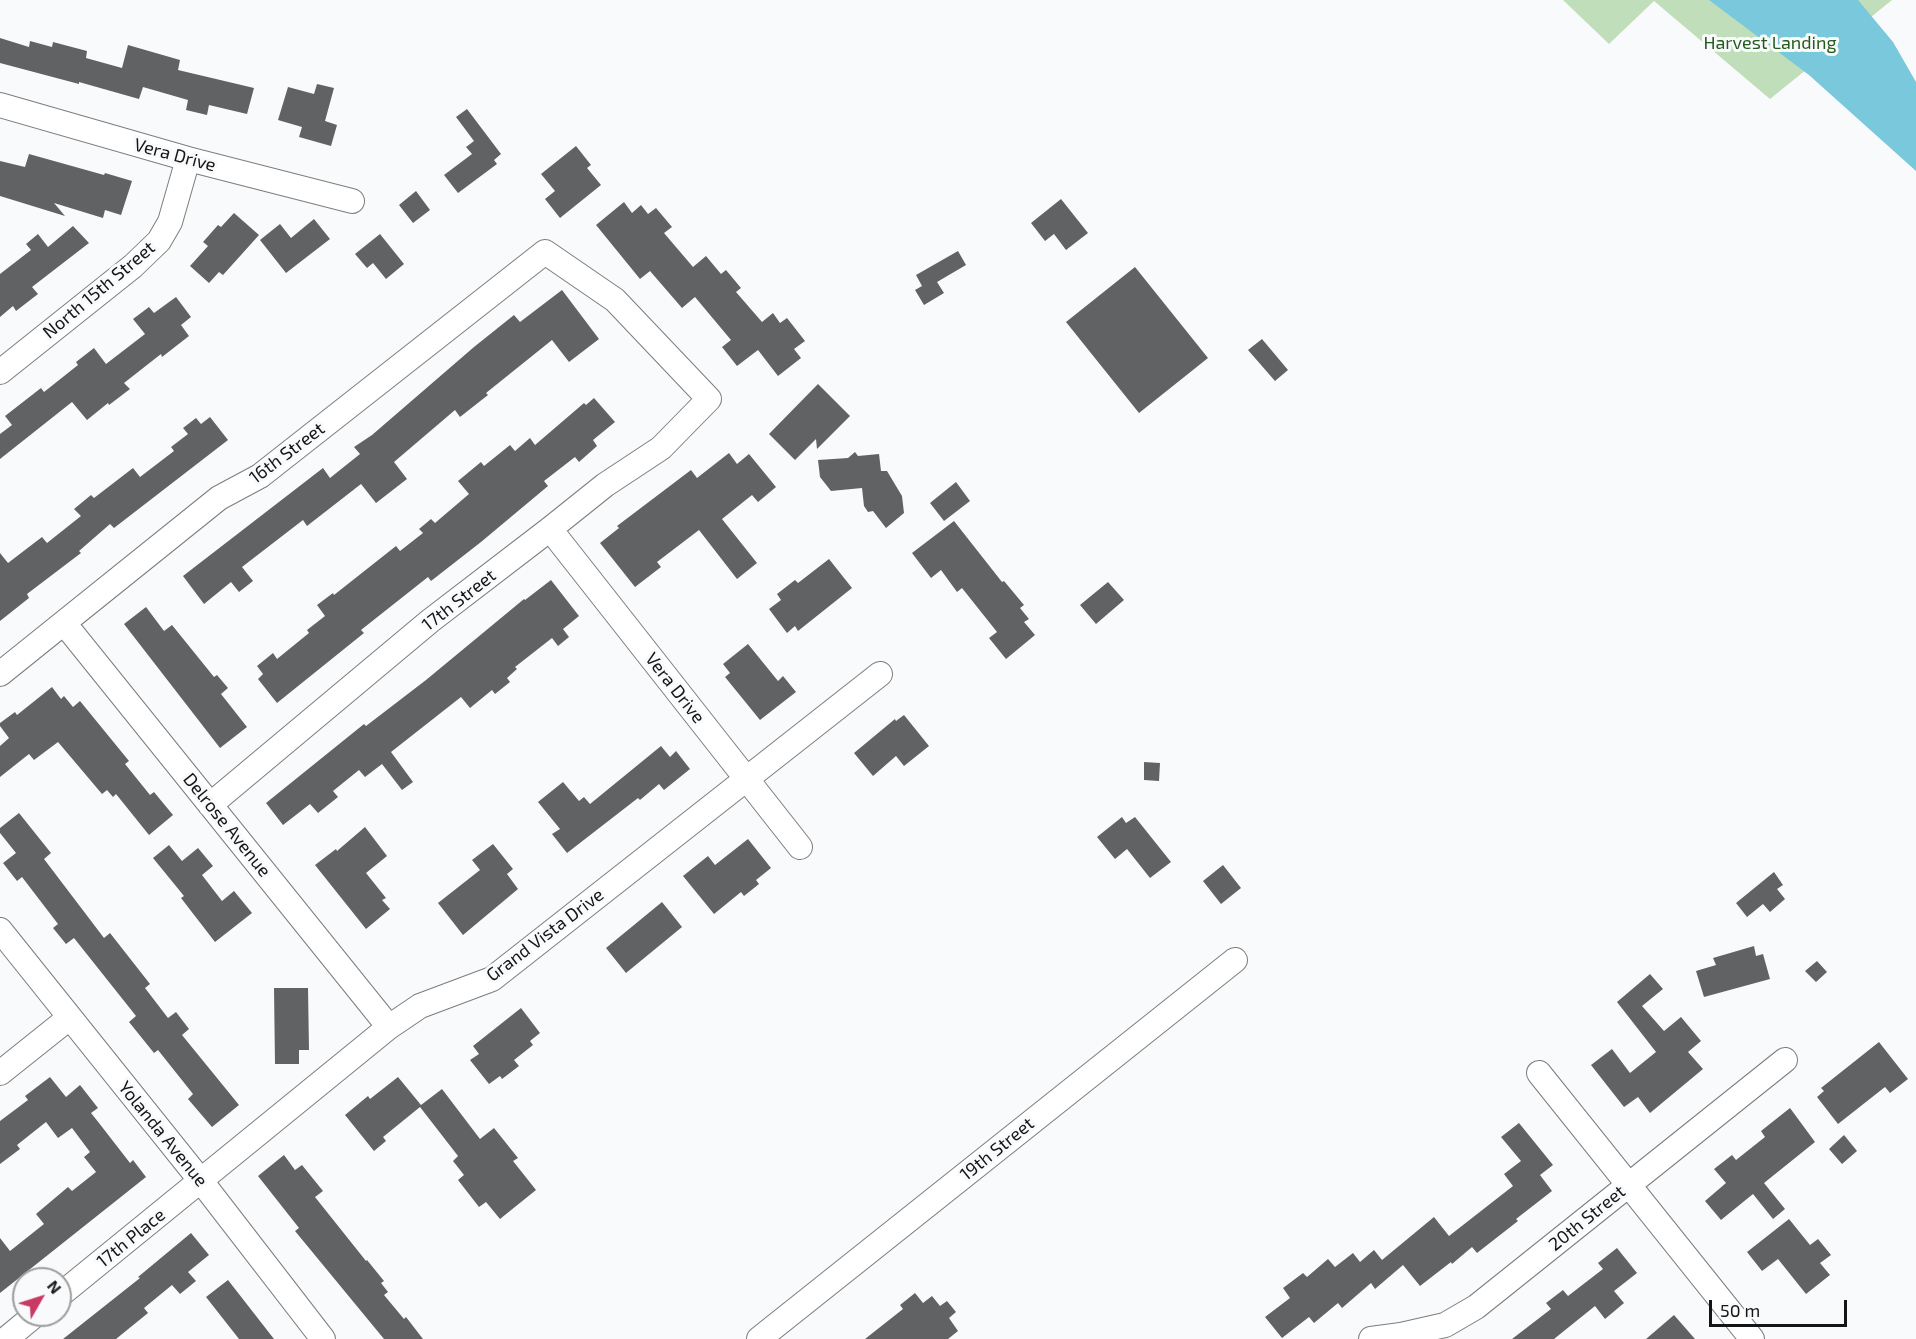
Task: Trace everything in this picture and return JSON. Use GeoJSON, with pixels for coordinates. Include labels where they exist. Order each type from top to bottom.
{"type":"FeatureCollection","features":[{"type":"Feature","properties":{"kind":"street","name":"Vera Drive"},"geometry":{"type":"LineString","coordinates":[[0,105],[188,159],[352,201]]}},
{"type":"Feature","properties":{"kind":"street","name":"North 15th Street"},"geometry":{"type":"LineString","coordinates":[[0,372],[133,266],[159,240],[170,222],[188,159]]}},
{"type":"Feature","properties":{"kind":"street","name":"17th Street"},"geometry":{"type":"LineString","coordinates":[[210,805],[430,621],[550,530],[605,484],[661,448],[709,399],[615,300],[545,252]]}},
{"type":"Feature","properties":{"kind":"street","name":"16th Street"},"geometry":{"type":"LineString","coordinates":[[0,674],[219,498],[260,476],[545,252]]}},
{"type":"Feature","properties":{"kind":"street","name":"Vera Drive"},"geometry":{"type":"LineString","coordinates":[[550,530],[800,847]]}},
{"type":"Feature","properties":{"kind":"street","name":"Delrose Avenue"},"geometry":{"type":"LineString","coordinates":[[64,622],[389,1027]]}},
{"type":"Feature","properties":{"kind":"street","name":"Grand Vista Drive"},"geometry":{"type":"LineString","coordinates":[[201,1181],[389,1027],[420,1006],[492,979],[880,674]]}},
{"type":"Feature","properties":{"kind":"street","name":"Yolanda Avenue"},"geometry":{"type":"LineString","coordinates":[[0,930],[201,1181],[323,1339]]}},
{"type":"Feature","properties":{"kind":"street","name":"19th Street"},"geometry":{"type":"LineString","coordinates":[[759,1339],[1235,960]]}},
{"type":"Feature","properties":{"kind":"street"},"geometry":{"type":"LineString","coordinates":[[0,1073],[69,1018]]}},
{"type":"Feature","properties":{"kind":"street","name":"20th Street"},"geometry":{"type":"LineString","coordinates":[[1371,1339],[1445,1325],[1476,1308],[1785,1060]]}},
{"type":"Feature","properties":{"kind":"street"},"geometry":{"type":"LineString","coordinates":[[1539,1073],[1752,1339]]}},
{"type":"Feature","properties":{"kind":"street","name":"17th Place"},"geometry":{"type":"LineString","coordinates":[[72,1285],[201,1181]]}},
{"type":"Feature","properties":{"kind":"street"},"geometry":{"type":"LineString","coordinates":[[6,1339],[20,1327]]}},
{"type":"Feature","properties":{"kind":"green space","name":"Harvest Landing"},"geometry":{"type":"Polygon","coordinates":[[[1563,0],[1892,0],[1770,99],[1654,1],[1609,44],[1563,0]]]}},
{"type":"Feature","properties":{"kind":"water"},"geometry":{"type":"Polygon","coordinates":[[[1709,0],[1858,0],[1893,42],[1916,82],[1916,171],[1809,75],[1709,0]]]}},
{"type":"Feature","properties":{"kind":"building"},"geometry":{"type":"Polygon","coordinates":[[[0,38],[29,47],[30,41],[52,47],[53,42],[87,51],[86,58],[122,68],[128,45],[180,60],[178,70],[254,88],[247,114],[209,105],[207,115],[186,110],[188,100],[143,87],[139,99],[0,63],[0,38]]]}},
{"type":"Feature","properties":{"kind":"building"},"geometry":{"type":"Polygon","coordinates":[[[317,84],[334,88],[325,121],[337,125],[331,146],[299,137],[302,127],[278,120],[288,87],[314,94],[317,84]]]}},
{"type":"Feature","properties":{"kind":"building"},"geometry":{"type":"Polygon","coordinates":[[[467,109],[501,154],[494,160],[497,164],[458,193],[444,175],[472,154],[466,147],[474,141],[456,117],[467,109]]]}},
{"type":"Feature","properties":{"kind":"building"},"geometry":{"type":"Polygon","coordinates":[[[576,146],[591,165],[587,168],[601,185],[560,218],[545,199],[555,191],[541,174],[576,146]]]}},
{"type":"Feature","properties":{"kind":"building"},"geometry":{"type":"Polygon","coordinates":[[[29,154],[132,181],[121,215],[105,210],[103,218],[54,203],[65,216],[0,196],[0,161],[25,167],[29,154]]]}},
{"type":"Feature","properties":{"kind":"building"},"geometry":{"type":"Polygon","coordinates":[[[416,191],[430,210],[413,223],[399,205],[416,191]]]}},
{"type":"Feature","properties":{"kind":"building"},"geometry":{"type":"Polygon","coordinates":[[[1061,199],[1088,233],[1066,250],[1054,234],[1045,241],[1031,223],[1061,199]]]}},
{"type":"Feature","properties":{"kind":"building"},"geometry":{"type":"Polygon","coordinates":[[[624,202],[632,213],[641,205],[648,214],[656,208],[672,227],[664,233],[693,267],[706,256],[721,274],[726,270],[741,288],[736,292],[762,322],[773,313],[780,323],[787,318],[805,341],[794,349],[801,358],[778,376],[758,350],[737,366],[722,347],[731,340],[695,297],[682,308],[650,271],[640,279],[596,225],[624,202]]]}},
{"type":"Feature","properties":{"kind":"building"},"geometry":{"type":"Polygon","coordinates":[[[234,213],[259,235],[223,275],[219,272],[209,283],[190,266],[208,246],[203,242],[218,225],[221,227],[234,213]]]}},
{"type":"Feature","properties":{"kind":"building"},"geometry":{"type":"Polygon","coordinates":[[[314,219],[330,239],[286,273],[260,240],[280,224],[291,238],[314,219]]]}},
{"type":"Feature","properties":{"kind":"building"},"geometry":{"type":"Polygon","coordinates":[[[73,226],[89,243],[32,287],[38,294],[16,311],[13,306],[0,317],[0,274],[31,250],[26,244],[38,234],[48,247],[73,226]]]}},
{"type":"Feature","properties":{"kind":"building"},"geometry":{"type":"Polygon","coordinates":[[[380,234],[404,264],[386,279],[373,263],[367,268],[355,254],[380,234]]]}},
{"type":"Feature","properties":{"kind":"building"},"geometry":{"type":"Polygon","coordinates":[[[958,251],[966,265],[937,282],[944,293],[924,305],[915,290],[922,286],[916,275],[958,251]]]}},
{"type":"Feature","properties":{"kind":"building"},"geometry":{"type":"Polygon","coordinates":[[[1135,267],[1208,358],[1139,413],[1066,322],[1135,267]]]}},
{"type":"Feature","properties":{"kind":"building"},"geometry":{"type":"Polygon","coordinates":[[[562,290],[599,339],[569,362],[552,340],[460,417],[455,410],[394,462],[407,479],[376,503],[361,484],[307,526],[303,520],[242,567],[253,581],[239,592],[231,582],[204,604],[183,576],[323,468],[330,478],[360,454],[354,447],[372,435],[474,347],[514,315],[520,322],[562,290]]]}},
{"type":"Feature","properties":{"kind":"building"},"geometry":{"type":"Polygon","coordinates":[[[176,297],[191,317],[181,325],[189,336],[162,357],[161,354],[124,383],[130,389],[87,420],[72,402],[0,459],[0,434],[12,425],[5,416],[41,388],[44,392],[78,365],[76,362],[94,348],[106,364],[145,334],[133,319],[149,307],[154,313],[176,297]]]}},
{"type":"Feature","properties":{"kind":"building"},"geometry":{"type":"Polygon","coordinates":[[[1262,339],[1288,370],[1275,381],[1248,350],[1262,339]]]}},
{"type":"Feature","properties":{"kind":"building"},"geometry":{"type":"Polygon","coordinates":[[[818,384],[850,416],[817,449],[816,439],[795,460],[769,434],[818,384]]]}},
{"type":"Feature","properties":{"kind":"building"},"geometry":{"type":"Polygon","coordinates":[[[594,398],[615,422],[593,440],[597,446],[579,462],[575,457],[544,481],[548,486],[481,542],[431,581],[428,577],[361,630],[364,633],[277,703],[258,679],[263,674],[257,666],[273,653],[277,659],[309,633],[307,630],[325,616],[317,605],[333,593],[334,595],[396,546],[400,551],[423,533],[419,529],[431,519],[435,523],[469,494],[458,481],[481,462],[484,466],[510,445],[515,451],[530,438],[535,445],[584,403],[586,405],[594,398]]]}},
{"type":"Feature","properties":{"kind":"building"},"geometry":{"type":"Polygon","coordinates":[[[210,417],[228,440],[114,528],[110,524],[79,551],[81,553],[27,594],[29,598],[0,621],[0,553],[8,563],[42,537],[47,543],[81,516],[74,509],[91,495],[94,498],[133,468],[140,477],[174,451],[171,447],[188,434],[183,428],[196,418],[201,424],[210,417]]]}},
{"type":"Feature","properties":{"kind":"building"},"geometry":{"type":"Polygon","coordinates":[[[855,452],[858,456],[879,454],[881,471],[887,471],[902,496],[904,513],[886,528],[873,511],[868,512],[864,506],[862,488],[831,491],[820,477],[818,460],[848,458],[855,452]]]}},
{"type":"Feature","properties":{"kind":"building"},"geometry":{"type":"Polygon","coordinates":[[[729,453],[737,464],[749,454],[776,487],[758,502],[752,495],[722,519],[757,563],[737,579],[699,530],[657,562],[661,567],[635,587],[600,543],[619,528],[617,526],[691,470],[697,478],[729,453]]]}},
{"type":"Feature","properties":{"kind":"building"},"geometry":{"type":"Polygon","coordinates":[[[956,482],[970,501],[944,521],[930,503],[956,482]]]}},
{"type":"Feature","properties":{"kind":"building"},"geometry":{"type":"Polygon","coordinates":[[[954,521],[1002,582],[1004,581],[1024,605],[1020,608],[1029,619],[1024,622],[1035,635],[1006,659],[989,638],[997,632],[962,588],[957,592],[941,570],[931,578],[912,553],[954,521]]]}},
{"type":"Feature","properties":{"kind":"building"},"geometry":{"type":"Polygon","coordinates":[[[829,559],[852,588],[798,631],[795,626],[787,633],[769,609],[781,600],[777,594],[795,580],[798,583],[829,559]]]}},
{"type":"Feature","properties":{"kind":"building"},"geometry":{"type":"Polygon","coordinates":[[[551,580],[579,616],[563,629],[569,637],[558,646],[552,638],[515,667],[517,669],[507,678],[510,682],[495,694],[492,690],[470,708],[461,697],[391,752],[413,782],[402,790],[382,764],[365,777],[359,770],[333,791],[338,797],[318,813],[310,804],[283,825],[266,803],[364,724],[366,726],[426,680],[524,599],[551,580]]]}},
{"type":"Feature","properties":{"kind":"building"},"geometry":{"type":"Polygon","coordinates":[[[1108,582],[1124,600],[1096,624],[1080,605],[1108,582]]]}},
{"type":"Feature","properties":{"kind":"building"},"geometry":{"type":"Polygon","coordinates":[[[146,607],[164,631],[172,625],[214,677],[217,675],[228,688],[221,694],[247,727],[220,748],[124,624],[146,607]]]}},
{"type":"Feature","properties":{"kind":"building"},"geometry":{"type":"Polygon","coordinates":[[[748,644],[778,681],[783,676],[796,692],[760,720],[725,677],[730,673],[723,664],[748,644]]]}},
{"type":"Feature","properties":{"kind":"building"},"geometry":{"type":"Polygon","coordinates":[[[52,687],[61,699],[64,696],[73,707],[80,701],[129,761],[125,764],[150,795],[154,792],[173,815],[149,835],[116,794],[113,797],[107,790],[102,794],[58,742],[34,760],[29,754],[0,777],[0,746],[9,738],[0,723],[15,712],[17,715],[52,687]]]}},
{"type":"Feature","properties":{"kind":"building"},"geometry":{"type":"Polygon","coordinates":[[[904,715],[929,746],[904,766],[896,756],[873,776],[854,753],[895,719],[896,721],[904,715]]]}},
{"type":"Feature","properties":{"kind":"building"},"geometry":{"type":"Polygon","coordinates":[[[661,746],[670,757],[676,751],[690,769],[664,790],[659,784],[640,800],[638,798],[567,853],[552,834],[560,829],[538,802],[563,782],[579,801],[584,797],[590,804],[661,746]]]}},
{"type":"Feature","properties":{"kind":"building"},"geometry":{"type":"Polygon","coordinates":[[[1144,762],[1160,763],[1159,781],[1144,780],[1144,762]]]}},
{"type":"Feature","properties":{"kind":"building"},"geometry":{"type":"Polygon","coordinates":[[[19,813],[51,853],[44,859],[104,938],[110,933],[150,984],[145,988],[168,1018],[176,1012],[189,1029],[182,1035],[239,1105],[212,1127],[188,1099],[193,1094],[158,1050],[154,1053],[129,1022],[136,1016],[74,938],[66,944],[53,928],[58,924],[22,877],[17,881],[3,863],[16,853],[0,833],[0,828],[19,813]]]}},
{"type":"Feature","properties":{"kind":"building"},"geometry":{"type":"Polygon","coordinates":[[[1122,817],[1126,823],[1135,817],[1171,862],[1150,878],[1127,849],[1115,859],[1097,837],[1122,817]]]}},
{"type":"Feature","properties":{"kind":"building"},"geometry":{"type":"Polygon","coordinates":[[[365,827],[387,856],[366,873],[386,898],[382,900],[390,909],[366,929],[315,865],[336,849],[337,851],[365,827]]]}},
{"type":"Feature","properties":{"kind":"building"},"geometry":{"type":"Polygon","coordinates":[[[748,839],[771,868],[756,880],[759,884],[744,896],[741,892],[714,914],[683,876],[708,856],[715,865],[748,839]]]}},
{"type":"Feature","properties":{"kind":"building"},"geometry":{"type":"Polygon","coordinates":[[[493,844],[513,869],[507,874],[518,889],[463,935],[438,903],[480,870],[472,860],[493,844]]]}},
{"type":"Feature","properties":{"kind":"building"},"geometry":{"type":"Polygon","coordinates":[[[169,845],[182,861],[198,848],[213,866],[202,875],[222,901],[234,891],[252,913],[215,942],[181,898],[184,896],[153,858],[169,845]]]}},
{"type":"Feature","properties":{"kind":"building"},"geometry":{"type":"Polygon","coordinates":[[[1223,865],[1241,888],[1221,904],[1203,881],[1223,865]]]}},
{"type":"Feature","properties":{"kind":"building"},"geometry":{"type":"Polygon","coordinates":[[[1774,872],[1783,885],[1777,889],[1785,899],[1770,912],[1763,904],[1747,917],[1736,903],[1774,872]]]}},
{"type":"Feature","properties":{"kind":"building"},"geometry":{"type":"Polygon","coordinates":[[[662,902],[682,927],[626,973],[606,948],[662,902]]]}},
{"type":"Feature","properties":{"kind":"building"},"geometry":{"type":"Polygon","coordinates":[[[1754,946],[1756,956],[1763,954],[1770,979],[1704,997],[1696,971],[1716,965],[1713,958],[1754,946]]]}},
{"type":"Feature","properties":{"kind":"building"},"geometry":{"type":"Polygon","coordinates":[[[1817,961],[1827,972],[1816,982],[1805,971],[1817,961]]]}},
{"type":"Feature","properties":{"kind":"building"},"geometry":{"type":"Polygon","coordinates":[[[1650,974],[1663,989],[1642,1006],[1664,1031],[1681,1017],[1701,1041],[1688,1052],[1703,1069],[1650,1113],[1638,1097],[1624,1107],[1591,1065],[1612,1049],[1630,1073],[1656,1052],[1617,1002],[1650,974]]]}},
{"type":"Feature","properties":{"kind":"building"},"geometry":{"type":"Polygon","coordinates":[[[274,988],[308,988],[309,1050],[299,1050],[299,1064],[275,1064],[274,988]]]}},
{"type":"Feature","properties":{"kind":"building"},"geometry":{"type":"Polygon","coordinates":[[[521,1008],[540,1033],[530,1041],[533,1045],[514,1060],[519,1066],[502,1079],[500,1076],[489,1084],[470,1060],[479,1054],[473,1046],[521,1008]]]}},
{"type":"Feature","properties":{"kind":"building"},"geometry":{"type":"Polygon","coordinates":[[[1879,1042],[1908,1079],[1890,1093],[1885,1087],[1838,1124],[1817,1097],[1824,1091],[1821,1088],[1879,1042]]]}},
{"type":"Feature","properties":{"kind":"building"},"geometry":{"type":"Polygon","coordinates":[[[50,1077],[66,1097],[80,1085],[98,1108],[91,1113],[130,1163],[133,1160],[146,1177],[33,1267],[12,1267],[12,1283],[0,1293],[0,1238],[10,1251],[44,1224],[36,1214],[68,1187],[72,1191],[96,1172],[84,1157],[90,1152],[72,1128],[58,1138],[46,1122],[17,1145],[20,1149],[0,1164],[0,1121],[28,1100],[25,1096],[50,1077]]]}},
{"type":"Feature","properties":{"kind":"building"},"geometry":{"type":"Polygon","coordinates":[[[398,1077],[421,1105],[442,1089],[480,1139],[494,1128],[518,1158],[513,1161],[536,1190],[500,1219],[486,1202],[479,1207],[458,1180],[464,1175],[453,1161],[458,1156],[420,1107],[383,1137],[386,1141],[374,1151],[345,1115],[368,1096],[370,1099],[398,1077]]]}},
{"type":"Feature","properties":{"kind":"building"},"geometry":{"type":"Polygon","coordinates":[[[1790,1108],[1815,1142],[1764,1183],[1785,1209],[1773,1219],[1753,1194],[1721,1220],[1705,1201],[1726,1183],[1714,1169],[1732,1155],[1736,1160],[1765,1137],[1761,1131],[1790,1108]]]}},
{"type":"Feature","properties":{"kind":"building"},"geometry":{"type":"Polygon","coordinates":[[[1519,1123],[1553,1165],[1540,1175],[1552,1191],[1477,1253],[1472,1247],[1420,1286],[1403,1265],[1375,1289],[1371,1283],[1342,1308],[1338,1303],[1314,1323],[1309,1317],[1282,1338],[1265,1317],[1290,1298],[1283,1288],[1303,1273],[1307,1277],[1328,1259],[1335,1267],[1353,1253],[1360,1262],[1374,1250],[1382,1260],[1434,1217],[1449,1236],[1513,1186],[1504,1174],[1521,1161],[1501,1137],[1519,1123]]]}},
{"type":"Feature","properties":{"kind":"building"},"geometry":{"type":"Polygon","coordinates":[[[1844,1135],[1857,1151],[1842,1164],[1829,1149],[1844,1135]]]}},
{"type":"Feature","properties":{"kind":"building"},"geometry":{"type":"Polygon","coordinates":[[[284,1155],[295,1170],[302,1165],[323,1191],[315,1197],[384,1281],[381,1283],[388,1292],[384,1295],[404,1319],[406,1317],[423,1339],[384,1339],[295,1231],[299,1228],[258,1176],[284,1155]]]}},
{"type":"Feature","properties":{"kind":"building"},"geometry":{"type":"Polygon","coordinates":[[[1789,1219],[1810,1245],[1818,1239],[1831,1255],[1820,1263],[1830,1275],[1806,1294],[1778,1259],[1762,1271],[1747,1252],[1789,1219]]]}},
{"type":"Feature","properties":{"kind":"building"},"geometry":{"type":"Polygon","coordinates":[[[191,1233],[209,1255],[188,1272],[196,1281],[180,1294],[172,1285],[144,1308],[148,1313],[116,1339],[63,1339],[140,1278],[138,1277],[191,1233]]]}},
{"type":"Feature","properties":{"kind":"building"},"geometry":{"type":"Polygon","coordinates":[[[1617,1248],[1637,1273],[1614,1291],[1624,1303],[1605,1319],[1595,1306],[1554,1339],[1512,1339],[1551,1309],[1546,1303],[1563,1290],[1568,1296],[1603,1269],[1598,1263],[1617,1248]]]}},
{"type":"Feature","properties":{"kind":"building"},"geometry":{"type":"Polygon","coordinates":[[[228,1280],[274,1339],[239,1339],[206,1297],[228,1280]]]}},
{"type":"Feature","properties":{"kind":"building"},"geometry":{"type":"Polygon","coordinates":[[[915,1293],[923,1303],[932,1296],[940,1306],[947,1301],[956,1312],[949,1318],[958,1331],[948,1339],[865,1339],[903,1309],[900,1305],[915,1293]]]}},
{"type":"Feature","properties":{"kind":"building"},"geometry":{"type":"Polygon","coordinates":[[[1674,1315],[1695,1339],[1646,1339],[1674,1315]]]}}]}
